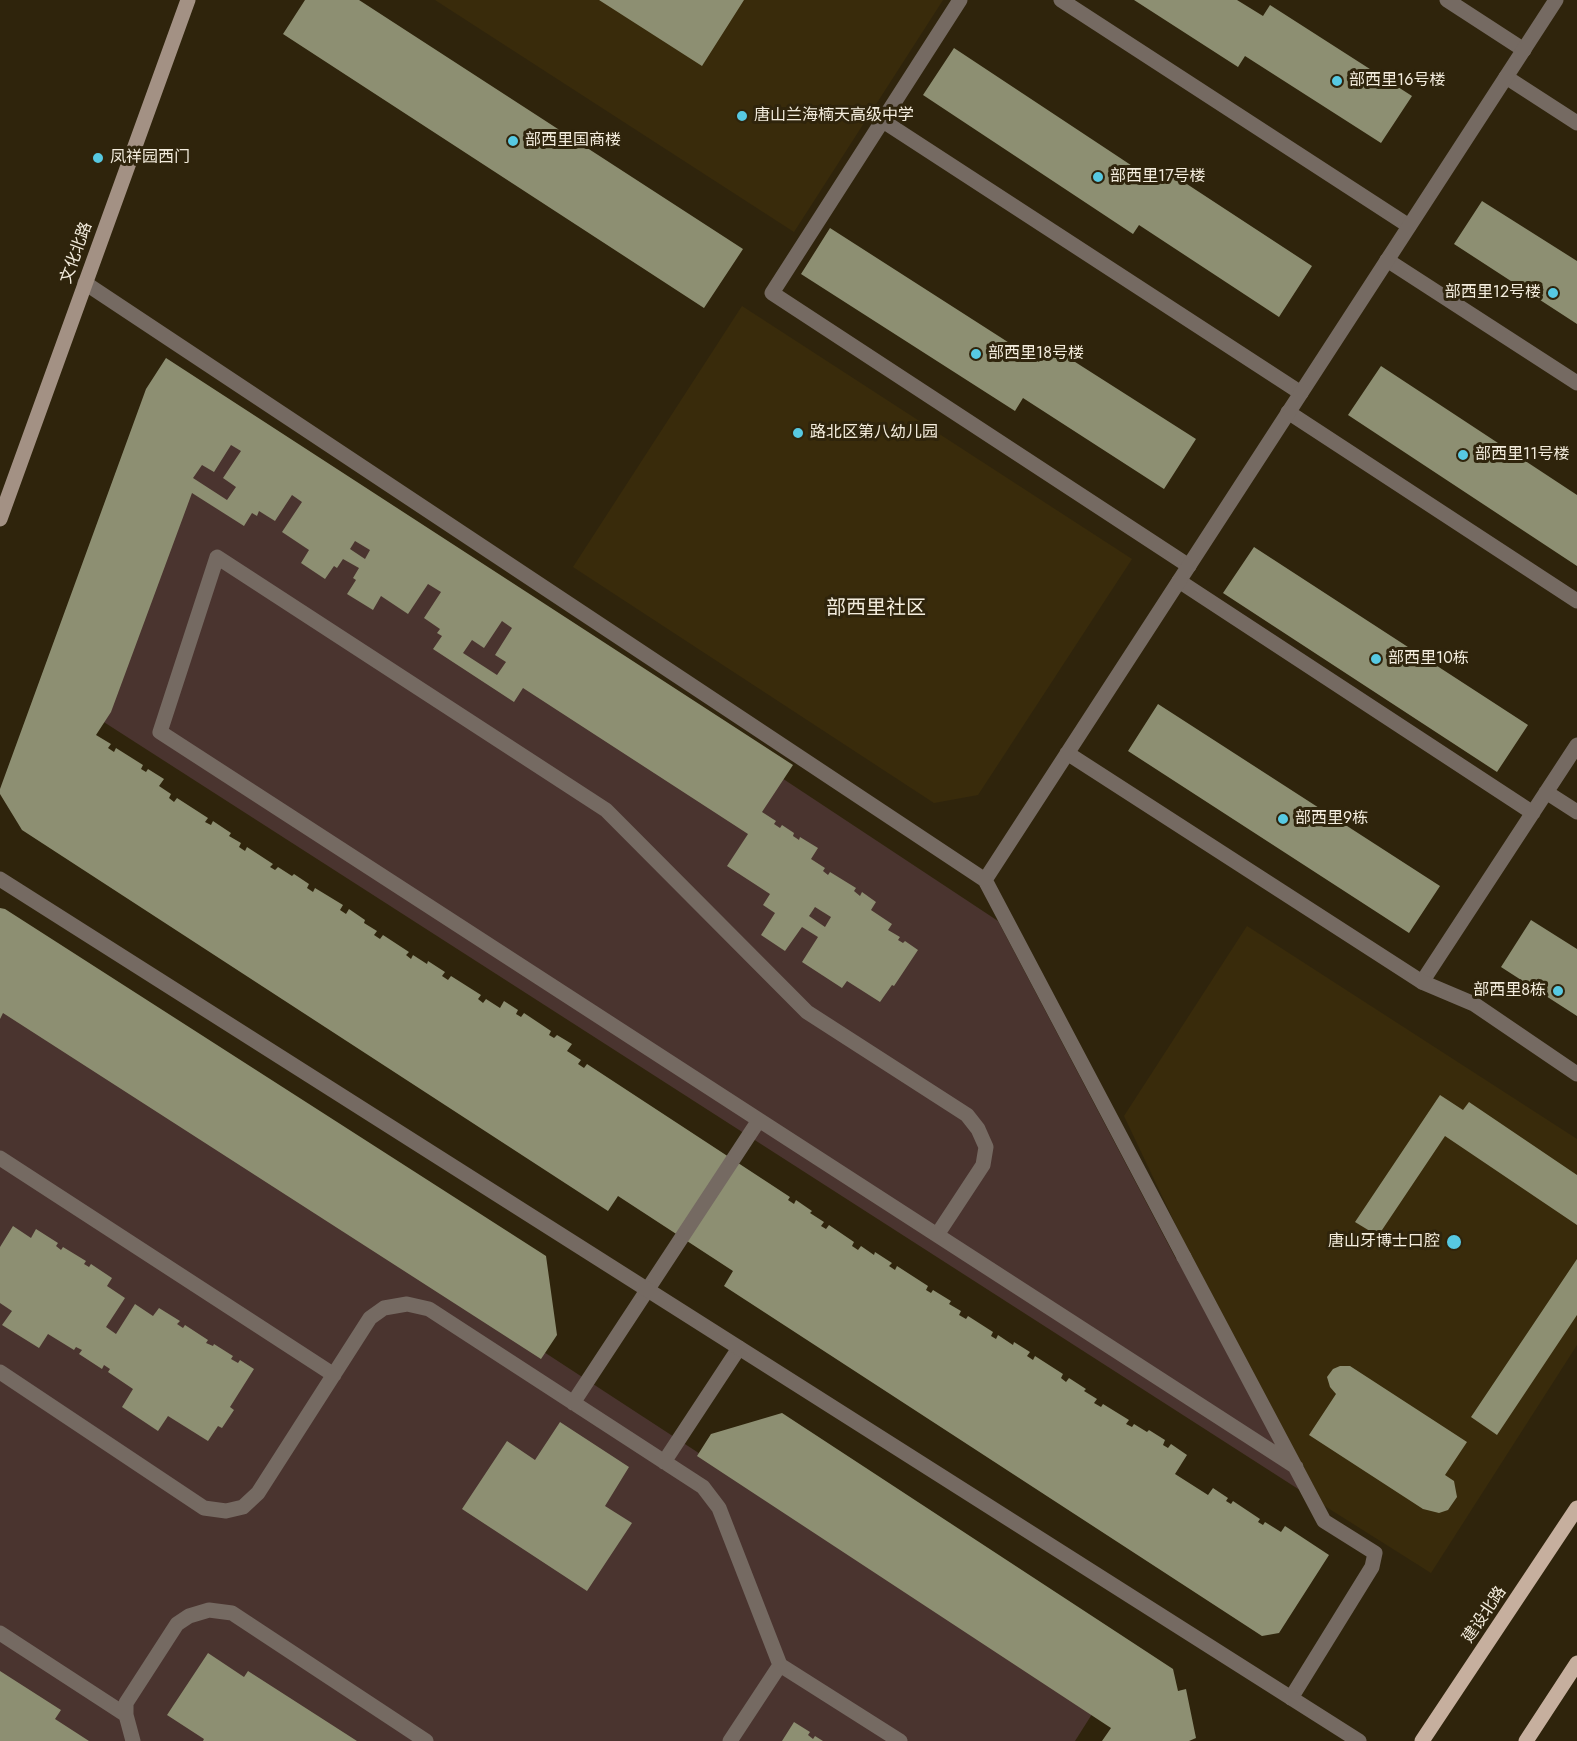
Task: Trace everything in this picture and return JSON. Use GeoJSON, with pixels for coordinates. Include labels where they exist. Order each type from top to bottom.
{"type":"FeatureCollection","features":[{"type":"Feature","properties":{"kind":"main road","name":"建设北路"},"geometry":{"type":"LineString","coordinates":[[1422,1741],[1577,1508]]}},
{"type":"Feature","properties":{"kind":"main road"},"geometry":{"type":"LineString","coordinates":[[1526,1741],[1577,1663]]}},
{"type":"Feature","properties":{"kind":"street","name":"文化北路"},"geometry":{"type":"LineString","coordinates":[[0,519],[189,0]]}},
{"type":"Feature","properties":{"kind":"street"},"geometry":{"type":"LineString","coordinates":[[960,0],[772,293],[1189,566]]}},
{"type":"Feature","properties":{"kind":"street"},"geometry":{"type":"LineString","coordinates":[[1061,0],[1409,226]]}},
{"type":"Feature","properties":{"kind":"street"},"geometry":{"type":"LineString","coordinates":[[1447,0],[1524,50]]}},
{"type":"Feature","properties":{"kind":"street"},"geometry":{"type":"LineString","coordinates":[[985,880],[1556,0]]}},
{"type":"Feature","properties":{"kind":"street"},"geometry":{"type":"LineString","coordinates":[[1506,77],[1577,123]]}},
{"type":"Feature","properties":{"kind":"street"},"geometry":{"type":"LineString","coordinates":[[883,121],[1301,393]]}},
{"type":"Feature","properties":{"kind":"street"},"geometry":{"type":"LineString","coordinates":[[1387,260],[1577,383]]}},
{"type":"Feature","properties":{"kind":"street"},"geometry":{"type":"LineString","coordinates":[[85,283],[985,880],[1324,1521],[1375,1554],[1372,1568],[1291,1698]]}},
{"type":"Feature","properties":{"kind":"street"},"geometry":{"type":"LineString","coordinates":[[1288,412],[1577,601]]}},
{"type":"Feature","properties":{"kind":"street"},"geometry":{"type":"LineString","coordinates":[[937,1235],[983,1165],[986,1147],[978,1129],[967,1115],[807,1012],[606,810],[217,557],[160,732],[759,1120],[1296,1467]]}},
{"type":"Feature","properties":{"kind":"street"},"geometry":{"type":"LineString","coordinates":[[1179,581],[1533,813]]}},
{"type":"Feature","properties":{"kind":"street"},"geometry":{"type":"LineString","coordinates":[[1422,982],[1577,745]]}},
{"type":"Feature","properties":{"kind":"street"},"geometry":{"type":"LineString","coordinates":[[1067,753],[1422,982],[1474,1004],[1577,1074]]}},
{"type":"Feature","properties":{"kind":"street"},"geometry":{"type":"LineString","coordinates":[[1546,792],[1577,812]]}},
{"type":"Feature","properties":{"kind":"street"},"geometry":{"type":"LineString","coordinates":[[0,879],[1359,1741]]}},
{"type":"Feature","properties":{"kind":"street"},"geometry":{"type":"LineString","coordinates":[[573,1403],[759,1120]]}},
{"type":"Feature","properties":{"kind":"street"},"geometry":{"type":"LineString","coordinates":[[0,1158],[334,1375]]}},
{"type":"Feature","properties":{"kind":"street"},"geometry":{"type":"LineString","coordinates":[[0,1372],[204,1508],[226,1511],[243,1507],[258,1493],[370,1318],[384,1308],[407,1304],[429,1309],[703,1487],[719,1508],[780,1665],[900,1741]]}},
{"type":"Feature","properties":{"kind":"street"},"geometry":{"type":"LineString","coordinates":[[664,1462],[739,1348]]}},
{"type":"Feature","properties":{"kind":"street"},"geometry":{"type":"LineString","coordinates":[[134,1741],[126,1715],[126,1703],[177,1624],[189,1616],[209,1610],[232,1613],[426,1741]]}},
{"type":"Feature","properties":{"kind":"street"},"geometry":{"type":"LineString","coordinates":[[0,1633],[126,1715]]}},
{"type":"Feature","properties":{"kind":"street"},"geometry":{"type":"LineString","coordinates":[[730,1741],[780,1665]]}},
{"type":"Feature","properties":{"kind":"shaded area","name":"唐山兰海楠天高级中学"},"geometry":{"type":"Polygon","coordinates":[[[435,0],[943,0],[794,232],[435,0]]]}},
{"type":"Feature","properties":{"kind":"shaded area","name":"路北区第八幼儿园"},"geometry":{"type":"Polygon","coordinates":[[[742,306],[1132,559],[978,795],[934,803],[573,567],[742,306]]]}},
{"type":"Feature","properties":{"kind":"shaded area"},"geometry":{"type":"Polygon","coordinates":[[[218,405],[998,921],[1176,1259],[1190,1255],[1320,1503],[96,717],[218,405]]]}},
{"type":"Feature","properties":{"kind":"shaded area"},"geometry":{"type":"Polygon","coordinates":[[[1247,926],[1577,1139],[1577,1345],[1431,1573],[1320,1503],[1190,1255],[1124,1116],[1247,926]]]}},
{"type":"Feature","properties":{"kind":"shaded area"},"geometry":{"type":"Polygon","coordinates":[[[0,997],[1094,1711],[1075,1741],[0,1741],[0,997]]]}},
{"type":"Feature","properties":{"kind":"building","name":"部西里国商楼"},"geometry":{"type":"Polygon","coordinates":[[[305,0],[359,0],[743,249],[704,308],[283,34],[305,0]]]}},
{"type":"Feature","properties":{"kind":"building"},"geometry":{"type":"Polygon","coordinates":[[[599,0],[744,0],[702,66],[599,0]]]}},
{"type":"Feature","properties":{"kind":"building","name":"部西里16号楼"},"geometry":{"type":"Polygon","coordinates":[[[1134,0],[1237,0],[1263,16],[1270,5],[1412,96],[1381,143],[1245,56],[1238,67],[1134,0]]]}},
{"type":"Feature","properties":{"kind":"building","name":"部西里17号楼"},"geometry":{"type":"Polygon","coordinates":[[[954,48],[1158,183],[1167,171],[1312,266],[1279,317],[1139,225],[1133,234],[923,95],[954,48]]]}},
{"type":"Feature","properties":{"kind":"building","name":"部西里12号楼"},"geometry":{"type":"Polygon","coordinates":[[[1482,201],[1577,261],[1577,324],[1454,244],[1482,201]]]}},
{"type":"Feature","properties":{"kind":"building","name":"部西里18号楼"},"geometry":{"type":"Polygon","coordinates":[[[830,228],[1039,362],[1050,346],[1196,439],[1164,489],[1023,398],[1015,411],[801,274],[830,228]]]}},
{"type":"Feature","properties":{"kind":"building"},"geometry":{"type":"Polygon","coordinates":[[[166,358],[793,765],[762,812],[776,821],[774,824],[780,828],[782,825],[794,833],[793,836],[799,840],[800,837],[818,848],[811,859],[825,868],[823,871],[828,875],[830,872],[856,888],[854,891],[860,896],[862,892],[876,902],[871,910],[892,924],[888,930],[900,937],[898,940],[903,943],[905,941],[918,950],[894,986],[892,985],[880,1002],[847,981],[842,988],[802,962],[818,937],[802,927],[785,951],[761,935],[775,913],[763,905],[770,894],[727,866],[748,834],[523,688],[514,702],[433,649],[442,636],[437,633],[440,629],[424,618],[441,592],[428,584],[408,614],[381,596],[373,610],[347,594],[356,580],[353,578],[359,568],[343,559],[337,568],[334,566],[325,579],[301,563],[309,550],[282,532],[302,502],[292,495],[275,521],[259,511],[257,516],[252,513],[244,526],[192,493],[111,712],[96,735],[111,744],[108,748],[114,752],[116,748],[143,765],[141,769],[146,772],[148,769],[164,779],[159,786],[171,794],[169,798],[174,802],[177,798],[208,818],[205,822],[211,825],[213,821],[231,833],[229,836],[241,843],[239,847],[245,851],[247,847],[273,864],[270,867],[275,870],[278,867],[292,876],[294,874],[309,884],[307,888],[313,892],[315,888],[343,905],[340,910],[346,914],[349,909],[365,920],[364,923],[377,931],[374,935],[380,939],[383,935],[409,952],[406,955],[411,959],[413,955],[427,964],[428,961],[445,972],[442,976],[448,980],[451,976],[481,995],[478,999],[483,1003],[486,999],[500,1008],[504,1001],[518,1010],[516,1014],[521,1017],[524,1013],[551,1031],[549,1035],[554,1038],[557,1035],[572,1044],[567,1051],[581,1060],[578,1064],[584,1068],[587,1064],[790,1197],[788,1200],[794,1204],[796,1200],[824,1222],[821,1226],[826,1229],[829,1225],[854,1242],[852,1246],[858,1250],[861,1246],[874,1255],[875,1252],[892,1263],[889,1266],[895,1270],[897,1266],[928,1286],[926,1290],[931,1293],[933,1290],[951,1301],[949,1304],[961,1311],[959,1315],[966,1319],[968,1316],[993,1332],[991,1336],[996,1339],[998,1335],[1030,1352],[1027,1356],[1033,1360],[1035,1356],[1063,1374],[1061,1378],[1066,1382],[1069,1378],[1086,1389],[1084,1391],[1097,1399],[1094,1403],[1101,1407],[1103,1404],[1129,1420],[1126,1424],[1132,1427],[1134,1424],[1147,1432],[1149,1430],[1165,1440],[1163,1445],[1168,1448],[1171,1444],[1187,1455],[1175,1474],[1208,1495],[1213,1488],[1228,1498],[1226,1501],[1231,1504],[1233,1501],[1260,1519],[1258,1522],[1263,1525],[1265,1522],[1281,1532],[1285,1526],[1329,1555],[1279,1633],[1262,1636],[724,1286],[733,1271],[618,1196],[608,1211],[22,830],[0,794],[0,789],[146,389],[166,358]],[[231,445],[214,472],[202,465],[193,478],[227,500],[236,487],[223,478],[241,451],[231,445]],[[355,541],[350,549],[365,559],[370,550],[355,541]],[[502,621],[484,648],[472,640],[463,653],[497,675],[506,662],[495,655],[512,628],[502,621]],[[815,907],[809,916],[825,927],[831,917],[815,907]]]}},
{"type":"Feature","properties":{"kind":"building","name":"部西里11号楼"},"geometry":{"type":"Polygon","coordinates":[[[1381,366],[1577,495],[1577,566],[1348,415],[1381,366]]]}},
{"type":"Feature","properties":{"kind":"building","name":"部西里10栋"},"geometry":{"type":"Polygon","coordinates":[[[1254,547],[1528,725],[1497,772],[1223,593],[1254,547]]]}},
{"type":"Feature","properties":{"kind":"building","name":"部西里9栋"},"geometry":{"type":"Polygon","coordinates":[[[1158,704],[1440,886],[1409,933],[1128,751],[1158,704]]]}},
{"type":"Feature","properties":{"kind":"building"},"geometry":{"type":"Polygon","coordinates":[[[0,908],[5,909],[546,1256],[557,1335],[541,1359],[3,1013],[0,1019],[0,908]]]}},
{"type":"Feature","properties":{"kind":"building","name":"部西里8栋"},"geometry":{"type":"Polygon","coordinates":[[[1531,920],[1577,949],[1577,1016],[1501,967],[1531,920]]]}},
{"type":"Feature","properties":{"kind":"building"},"geometry":{"type":"Polygon","coordinates":[[[1440,1095],[1463,1110],[1469,1102],[1577,1175],[1577,1225],[1445,1136],[1378,1236],[1355,1222],[1440,1095]]]}},
{"type":"Feature","properties":{"kind":"building"},"geometry":{"type":"Polygon","coordinates":[[[13,1226],[31,1238],[36,1229],[58,1243],[56,1246],[61,1250],[63,1247],[86,1261],[84,1264],[89,1267],[91,1264],[112,1278],[107,1286],[125,1298],[106,1327],[116,1334],[135,1304],[153,1316],[159,1308],[180,1321],[177,1324],[183,1328],[185,1325],[208,1340],[206,1343],[213,1346],[214,1344],[233,1356],[231,1359],[238,1363],[240,1360],[254,1369],[230,1407],[234,1410],[222,1428],[218,1426],[208,1441],[168,1416],[158,1431],[122,1407],[133,1389],[108,1372],[110,1369],[104,1365],[102,1369],[79,1354],[82,1350],[76,1347],[74,1350],[48,1334],[39,1348],[2,1325],[12,1311],[0,1303],[0,1247],[13,1226]]]}},
{"type":"Feature","properties":{"kind":"building"},"geometry":{"type":"Polygon","coordinates":[[[1577,1259],[1577,1315],[1497,1435],[1471,1417],[1577,1259]]]}},
{"type":"Feature","properties":{"kind":"building"},"geometry":{"type":"Polygon","coordinates":[[[1350,1366],[1467,1442],[1445,1475],[1454,1481],[1457,1497],[1448,1510],[1439,1513],[1423,1509],[1309,1435],[1336,1394],[1330,1387],[1327,1377],[1333,1369],[1350,1366]]]}},
{"type":"Feature","properties":{"kind":"building"},"geometry":{"type":"Polygon","coordinates":[[[782,1413],[1173,1669],[1178,1691],[1186,1689],[1196,1738],[1189,1741],[1102,1741],[1111,1728],[697,1456],[711,1434],[782,1413]]]}},
{"type":"Feature","properties":{"kind":"building"},"geometry":{"type":"Polygon","coordinates":[[[560,1422],[629,1467],[605,1506],[632,1523],[587,1591],[462,1509],[507,1441],[535,1460],[560,1422]]]}},
{"type":"Feature","properties":{"kind":"building"},"geometry":{"type":"Polygon","coordinates":[[[208,1653],[244,1677],[248,1671],[357,1741],[203,1741],[204,1739],[167,1715],[208,1653]]]}},
{"type":"Feature","properties":{"kind":"building"},"geometry":{"type":"Polygon","coordinates":[[[0,1671],[61,1710],[55,1719],[89,1741],[0,1741],[0,1671]]]}},
{"type":"Feature","properties":{"kind":"building"},"geometry":{"type":"Polygon","coordinates":[[[794,1722],[810,1732],[808,1735],[813,1739],[815,1736],[823,1741],[782,1741],[794,1722]]]}},
{"type":"Feature","properties":{"kind":"place","name":"部西里16号楼"},"geometry":{"type":"Point","coordinates":[1337,81]}},
{"type":"Feature","properties":{"kind":"place","name":"唐山兰海楠天高级中学"},"geometry":{"type":"Point","coordinates":[742,116]}},
{"type":"Feature","properties":{"kind":"place","name":"部西里国商楼"},"geometry":{"type":"Point","coordinates":[513,141]}},
{"type":"Feature","properties":{"kind":"place","name":"凤祥园西门"},"geometry":{"type":"Point","coordinates":[98,158]}},
{"type":"Feature","properties":{"kind":"place","name":"部西里17号楼"},"geometry":{"type":"Point","coordinates":[1098,177]}},
{"type":"Feature","properties":{"kind":"place","name":"部西里12号楼"},"geometry":{"type":"Point","coordinates":[1553,293]}},
{"type":"Feature","properties":{"kind":"place","name":"部西里18号楼"},"geometry":{"type":"Point","coordinates":[976,354]}},
{"type":"Feature","properties":{"kind":"place","name":"路北区第八幼儿园"},"geometry":{"type":"Point","coordinates":[798,433]}},
{"type":"Feature","properties":{"kind":"place","name":"部西里11号楼"},"geometry":{"type":"Point","coordinates":[1463,455]}},
{"type":"Feature","properties":{"kind":"place","name":"部西里10栋"},"geometry":{"type":"Point","coordinates":[1376,659]}},
{"type":"Feature","properties":{"kind":"place","name":"部西里9栋"},"geometry":{"type":"Point","coordinates":[1283,819]}},
{"type":"Feature","properties":{"kind":"place","name":"部西里8栋"},"geometry":{"type":"Point","coordinates":[1558,991]}},
{"type":"Feature","properties":{"kind":"place","name":"唐山牙博士口腔"},"geometry":{"type":"Point","coordinates":[1454,1242]}},
{"type":"Feature","properties":{"kind":"district","name":"部西里社区"},"geometry":{"type":"Point","coordinates":[876,609]}}]}
